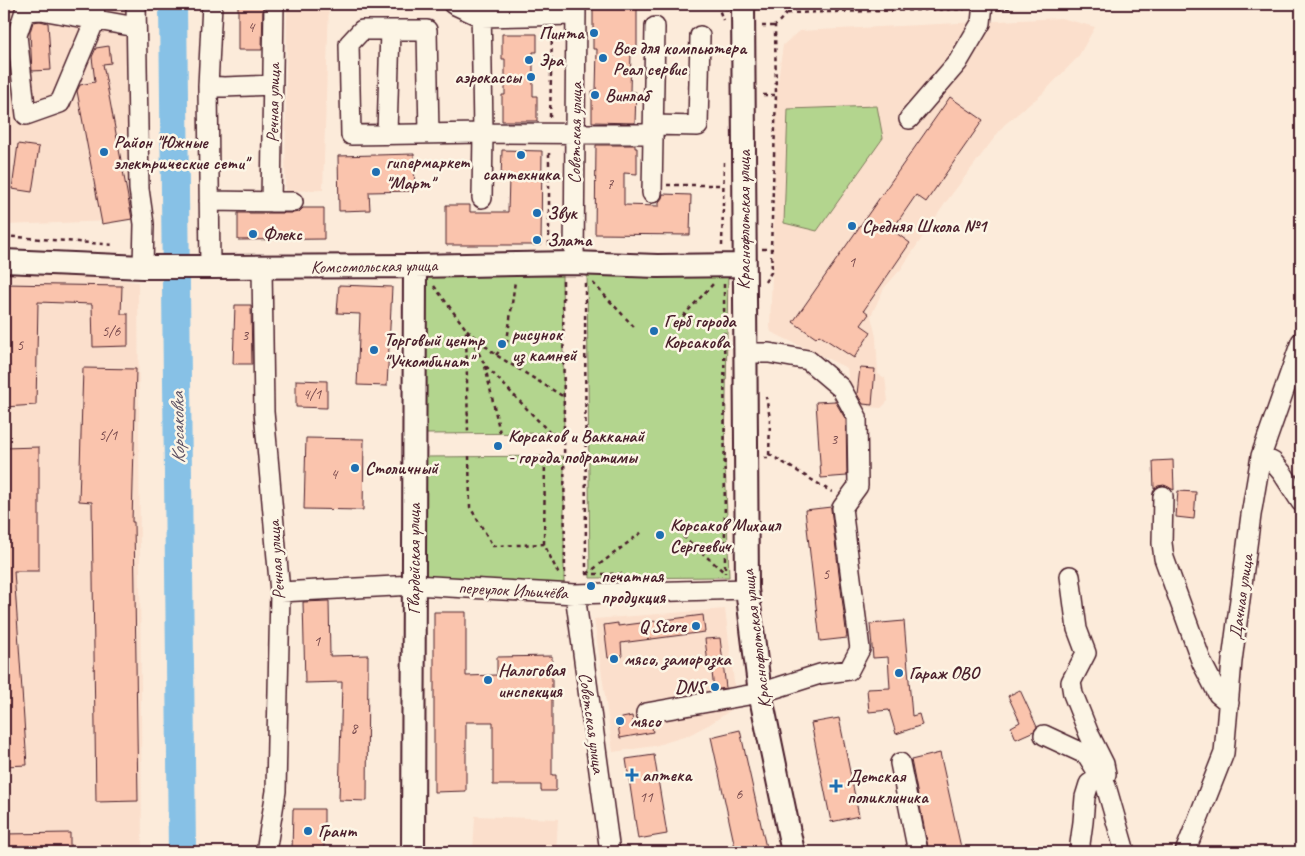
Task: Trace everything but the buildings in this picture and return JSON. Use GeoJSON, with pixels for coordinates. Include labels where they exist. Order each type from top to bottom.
{"type":"FeatureCollection","features":[{"type":"Feature","properties":{"kind":"main road","name":"Краснофлотская улица"},"geometry":{"type":"LineString","coordinates":[[743,4],[747,589],[760,693],[793,852]]}},
{"type":"Feature","properties":{"kind":"main road","name":"Комсомольская улица"},"geometry":{"type":"LineString","coordinates":[[4,262],[150,267],[262,267],[423,274],[574,273],[657,266],[744,265]]}},
{"type":"Feature","properties":{"kind":"main road","name":"Гвардейская улица"},"geometry":{"type":"LineString","coordinates":[[413,852],[414,585],[423,274]]}},
{"type":"Feature","properties":{"kind":"street"},"geometry":{"type":"LineString","coordinates":[[136,4],[139,189],[150,267]]}},
{"type":"Feature","properties":{"kind":"street"},"geometry":{"type":"LineString","coordinates":[[202,267],[209,201],[208,86],[212,4]]}},
{"type":"Feature","properties":{"kind":"street","name":"Речная улица"},"geometry":{"type":"LineString","coordinates":[[272,202],[274,4]]}},
{"type":"Feature","properties":{"kind":"street"},"geometry":{"type":"LineString","coordinates":[[453,4],[481,10],[552,16],[576,9]]}},
{"type":"Feature","properties":{"kind":"street"},"geometry":{"type":"LineString","coordinates":[[909,119],[958,62],[981,23],[982,6]]}},
{"type":"Feature","properties":{"kind":"street","name":"Советская улица"},"geometry":{"type":"LineString","coordinates":[[574,273],[576,9]]}},
{"type":"Feature","properties":{"kind":"street"},"geometry":{"type":"LineString","coordinates":[[481,10],[482,198]]}},
{"type":"Feature","properties":{"kind":"street"},"geometry":{"type":"LineString","coordinates":[[95,12],[60,103],[26,116],[17,35],[25,11],[95,12],[136,27]]}},
{"type":"Feature","properties":{"kind":"street"},"geometry":{"type":"LineString","coordinates":[[652,190],[655,27]]}},
{"type":"Feature","properties":{"kind":"street"},"geometry":{"type":"LineString","coordinates":[[429,134],[427,30],[362,30],[349,44],[351,134],[429,134],[483,133],[575,134],[698,126],[700,36]]}},
{"type":"Feature","properties":{"kind":"street"},"geometry":{"type":"LineString","coordinates":[[387,134],[390,30]]}},
{"type":"Feature","properties":{"kind":"street"},"geometry":{"type":"LineString","coordinates":[[208,86],[273,85]]}},
{"type":"Feature","properties":{"kind":"street"},"geometry":{"type":"LineString","coordinates":[[209,201],[292,202]]}},
{"type":"Feature","properties":{"kind":"street","name":"Речная улица"},"geometry":{"type":"LineString","coordinates":[[262,267],[264,412],[280,592],[276,791],[266,852]]}},
{"type":"Feature","properties":{"kind":"street","name":"Дачная улица"},"geometry":{"type":"LineString","coordinates":[[1185,852],[1224,753],[1235,641],[1251,515],[1261,456],[1301,342]]}},
{"type":"Feature","properties":{"kind":"street"},"geometry":{"type":"LineString","coordinates":[[646,713],[760,693],[820,674],[848,670],[860,649],[842,508],[858,486],[857,418],[841,388],[808,360],[769,353],[745,353]]}},
{"type":"Feature","properties":{"kind":"street"},"geometry":{"type":"LineString","coordinates":[[1261,456],[1273,462],[1301,502]]}},
{"type":"Feature","properties":{"kind":"street"},"geometry":{"type":"LineString","coordinates":[[1163,496],[1162,543],[1164,558],[1202,662],[1218,694],[1229,703]]}},
{"type":"Feature","properties":{"kind":"street"},"geometry":{"type":"LineString","coordinates":[[1070,576],[1077,629],[1086,653],[1071,682],[1072,694],[1104,764],[1106,774],[1102,779],[1089,784],[1085,797],[1080,844],[1081,852]]}},
{"type":"Feature","properties":{"kind":"street","name":"переулок Ильичёва"},"geometry":{"type":"LineString","coordinates":[[280,592],[414,585],[575,594],[747,589]]}},
{"type":"Feature","properties":{"kind":"street","name":"Советская улица"},"geometry":{"type":"LineString","coordinates":[[575,594],[610,852]]}},
{"type":"Feature","properties":{"kind":"street"},"geometry":{"type":"LineString","coordinates":[[1044,735],[1087,755],[1106,786],[1125,852]]}},
{"type":"Feature","properties":{"kind":"street"},"geometry":{"type":"LineString","coordinates":[[900,763],[918,852]]}},
{"type":"Feature","properties":{"kind":"path"},"geometry":{"type":"LineString","coordinates":[[717,4],[726,27]]}},
{"type":"Feature","properties":{"kind":"path"},"geometry":{"type":"LineString","coordinates":[[786,4],[787,13]]}},
{"type":"Feature","properties":{"kind":"path"},"geometry":{"type":"LineString","coordinates":[[764,290],[765,281],[772,271],[776,95],[775,26],[787,13],[982,6],[1010,8],[1010,4]]}},
{"type":"Feature","properties":{"kind":"path"},"geometry":{"type":"LineString","coordinates":[[549,249],[552,16]]}},
{"type":"Feature","properties":{"kind":"path"},"geometry":{"type":"LineString","coordinates":[[652,190],[723,185]]}},
{"type":"Feature","properties":{"kind":"path"},"geometry":{"type":"LineString","coordinates":[[4,236],[116,246]]}},
{"type":"Feature","properties":{"kind":"path"},"geometry":{"type":"LineString","coordinates":[[545,456],[544,544],[564,585],[564,397],[574,273]]}},
{"type":"Feature","properties":{"kind":"path"},"geometry":{"type":"LineString","coordinates":[[574,273],[586,574],[642,532]]}},
{"type":"Feature","properties":{"kind":"path"},"geometry":{"type":"LineString","coordinates":[[423,274],[466,330],[484,364],[500,433]]}},
{"type":"Feature","properties":{"kind":"path"},"geometry":{"type":"LineString","coordinates":[[496,354],[508,342],[516,275]]}},
{"type":"Feature","properties":{"kind":"path"},"geometry":{"type":"LineString","coordinates":[[672,328],[717,280]]}},
{"type":"Feature","properties":{"kind":"path"},"geometry":{"type":"LineString","coordinates":[[591,282],[636,329]]}},
{"type":"Feature","properties":{"kind":"path"},"geometry":{"type":"LineString","coordinates":[[677,531],[726,573],[724,283]]}},
{"type":"Feature","properties":{"kind":"path"},"geometry":{"type":"LineString","coordinates":[[466,330],[496,354],[564,397]]}},
{"type":"Feature","properties":{"kind":"path"},"geometry":{"type":"LineString","coordinates":[[466,330],[468,434]]}},
{"type":"Feature","properties":{"kind":"path"},"geometry":{"type":"LineString","coordinates":[[484,364],[550,433]]}},
{"type":"Feature","properties":{"kind":"path"},"geometry":{"type":"LineString","coordinates":[[763,389],[770,418],[769,456],[846,501]]}},
{"type":"Feature","properties":{"kind":"path"},"geometry":{"type":"LineString","coordinates":[[469,456],[470,506],[493,546],[544,544]]}},
{"type":"Feature","properties":{"kind":"shaded area"},"geometry":{"type":"Polygon","coordinates":[[[4,4],[144,4],[139,220],[4,225],[4,4]]]}},
{"type":"Feature","properties":{"kind":"shaded area"},"geometry":{"type":"Polygon","coordinates":[[[287,4],[329,4],[323,190],[285,191],[287,4]]]}},
{"type":"Feature","properties":{"kind":"shaded area","name":"Средняя Школа №1"},"geometry":{"type":"Polygon","coordinates":[[[1061,18],[1095,27],[1078,57],[1042,94],[1004,125],[946,202],[901,269],[884,288],[871,316],[876,337],[878,374],[885,378],[888,401],[881,408],[852,406],[847,368],[771,332],[770,327],[776,95],[783,45],[799,31],[1061,18]]]}},
{"type":"Feature","properties":{"kind":"shaded area"},"geometry":{"type":"Polygon","coordinates":[[[4,266],[138,282],[142,852],[4,852],[4,266]]]}},
{"type":"Feature","properties":{"kind":"shaded area"},"geometry":{"type":"Polygon","coordinates":[[[725,609],[737,706],[710,724],[687,736],[654,746],[613,752],[594,619],[725,609]]]}},
{"type":"Feature","properties":{"kind":"shaded area"},"geometry":{"type":"Polygon","coordinates":[[[475,816],[558,819],[556,852],[473,852],[475,816]]]}},
{"type":"Feature","properties":{"kind":"green space"},"geometry":{"type":"Polygon","coordinates":[[[877,106],[883,138],[817,231],[784,223],[788,109],[877,106]]]}},
{"type":"Feature","properties":{"kind":"green space"},"geometry":{"type":"Polygon","coordinates":[[[587,271],[728,271],[725,457],[729,577],[590,578],[587,271]]]}},
{"type":"Feature","properties":{"kind":"green space"},"geometry":{"type":"Polygon","coordinates":[[[425,274],[562,276],[564,433],[425,434],[425,274]]]}},
{"type":"Feature","properties":{"kind":"green space"},"geometry":{"type":"Polygon","coordinates":[[[564,456],[564,585],[424,580],[424,457],[564,456]]]}},
{"type":"Feature","properties":{"kind":"waterway","name":"Корсаковка"},"geometry":{"type":"LineString","coordinates":[[173,4],[182,852]]}},
{"type":"Feature","properties":{"kind":"place","name":"Пинта"},"geometry":{"type":"Point","coordinates":[594,33]}},
{"type":"Feature","properties":{"kind":"place","name":"Все для компьютера Реал сервис"},"geometry":{"type":"Point","coordinates":[603,58]}},
{"type":"Feature","properties":{"kind":"place","name":"Эра"},"geometry":{"type":"Point","coordinates":[529,60]}},
{"type":"Feature","properties":{"kind":"place","name":"аэрокассы"},"geometry":{"type":"Point","coordinates":[531,77]}},
{"type":"Feature","properties":{"kind":"place","name":"Винлаб"},"geometry":{"type":"Point","coordinates":[595,95]}},
{"type":"Feature","properties":{"kind":"place","name":"Район \"Южные электрические сети\""},"geometry":{"type":"Point","coordinates":[104,152]}},
{"type":"Feature","properties":{"kind":"place","name":"сантехника"},"geometry":{"type":"Point","coordinates":[521,155]}},
{"type":"Feature","properties":{"kind":"place","name":"гипермаркет \"Март\""},"geometry":{"type":"Point","coordinates":[376,172]}},
{"type":"Feature","properties":{"kind":"place","name":"Звук"},"geometry":{"type":"Point","coordinates":[537,213]}},
{"type":"Feature","properties":{"kind":"place","name":"Средняя Школа №1"},"geometry":{"type":"Point","coordinates":[852,226]}},
{"type":"Feature","properties":{"kind":"place","name":"Флекс"},"geometry":{"type":"Point","coordinates":[253,234]}},
{"type":"Feature","properties":{"kind":"place","name":"Злата"},"geometry":{"type":"Point","coordinates":[537,240]}},
{"type":"Feature","properties":{"kind":"place","name":"Герб города Корсакова"},"geometry":{"type":"Point","coordinates":[654,331]}},
{"type":"Feature","properties":{"kind":"place","name":"рисунок из камней"},"geometry":{"type":"Point","coordinates":[502,344]}},
{"type":"Feature","properties":{"kind":"place","name":"Торговый центр \"Учкомбинат\""},"geometry":{"type":"Point","coordinates":[374,350]}},
{"type":"Feature","properties":{"kind":"place","name":"Корсаков и Вакканай - города побратимы"},"geometry":{"type":"Point","coordinates":[498,446]}},
{"type":"Feature","properties":{"kind":"place","name":"Столичный"},"geometry":{"type":"Point","coordinates":[355,468]}},
{"type":"Feature","properties":{"kind":"place","name":"Корсаков Михаил Сергеевич"},"geometry":{"type":"Point","coordinates":[660,535]}},
{"type":"Feature","properties":{"kind":"place","name":"печатная продукция"},"geometry":{"type":"Point","coordinates":[591,586]}},
{"type":"Feature","properties":{"kind":"place","name":"Q Store"},"geometry":{"type":"Point","coordinates":[696,626]}},
{"type":"Feature","properties":{"kind":"place","name":"мясо, заморозка"},"geometry":{"type":"Point","coordinates":[614,659]}},
{"type":"Feature","properties":{"kind":"place","name":"Гараж ОВО"},"geometry":{"type":"Point","coordinates":[899,673]}},
{"type":"Feature","properties":{"kind":"place","name":"Налоговая инспекция"},"geometry":{"type":"Point","coordinates":[488,680]}},
{"type":"Feature","properties":{"kind":"place","name":"DNS"},"geometry":{"type":"Point","coordinates":[715,687]}},
{"type":"Feature","properties":{"kind":"place","name":"мясо"},"geometry":{"type":"Point","coordinates":[620,721]}},
{"type":"Feature","properties":{"kind":"place","name":"аптека"},"geometry":{"type":"Point","coordinates":[632,775]}},
{"type":"Feature","properties":{"kind":"place","name":"Детская поликлиника"},"geometry":{"type":"Point","coordinates":[836,786]}},
{"type":"Feature","properties":{"kind":"place","name":"Грант"},"geometry":{"type":"Point","coordinates":[308,831]}}]}
